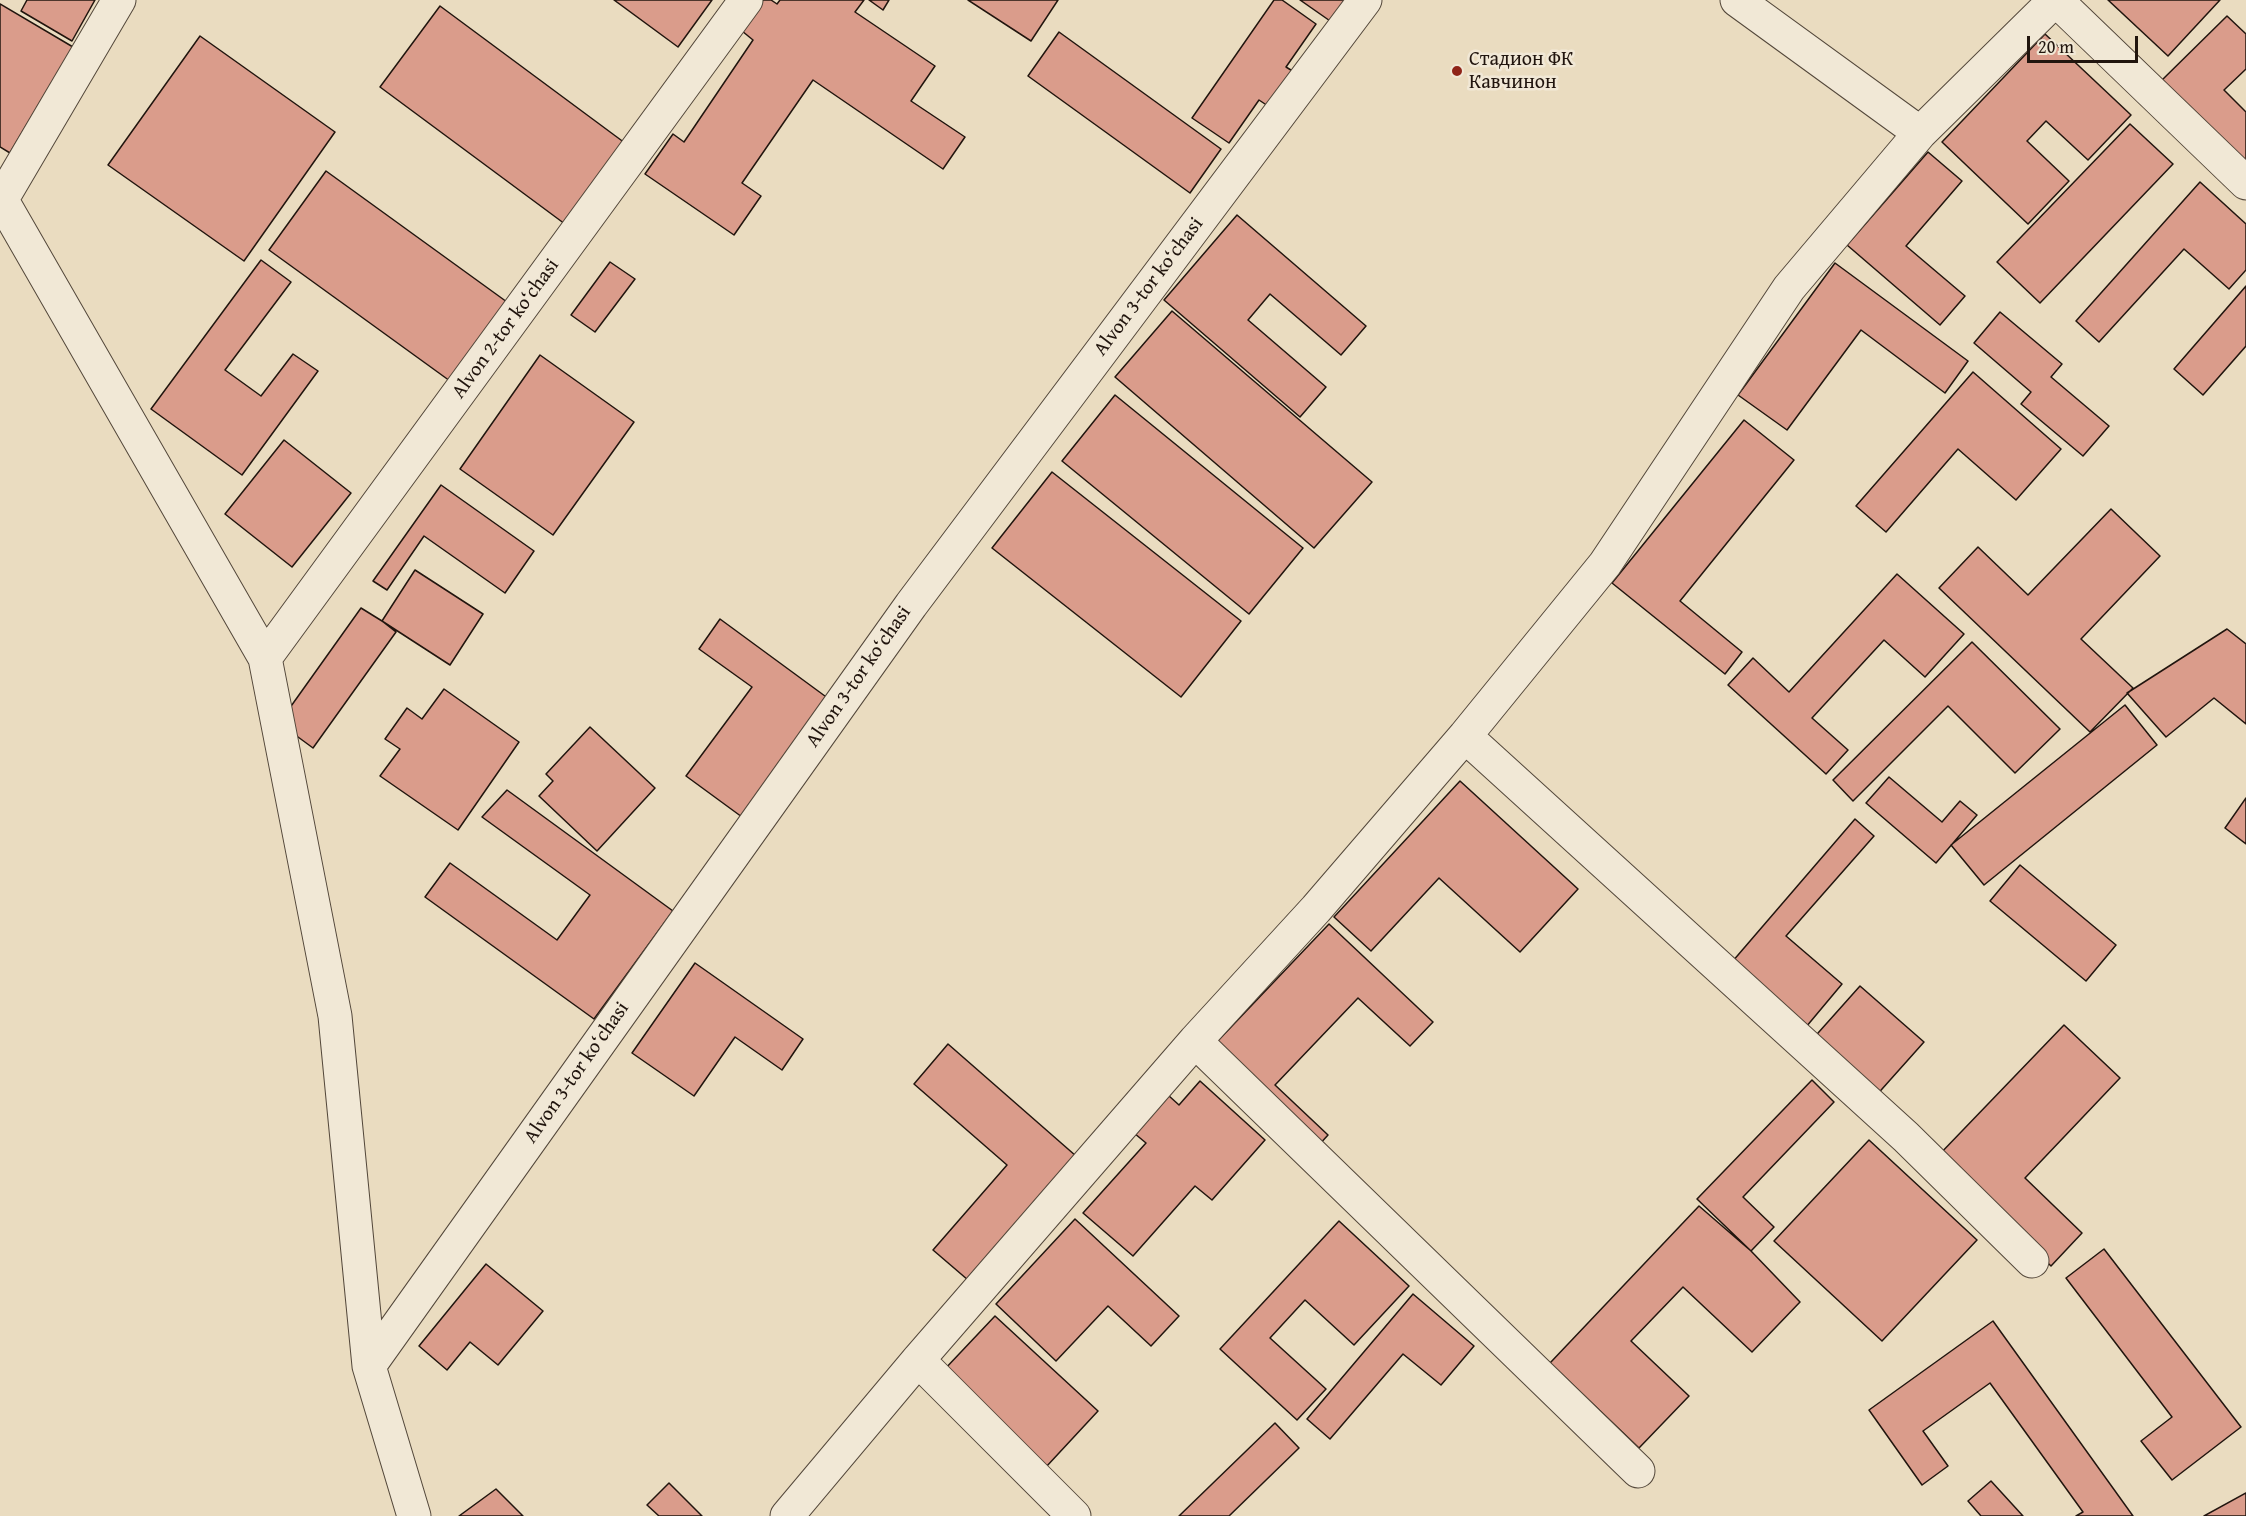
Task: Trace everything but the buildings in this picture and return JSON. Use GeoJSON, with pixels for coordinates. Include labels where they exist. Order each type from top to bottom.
{"type":"FeatureCollection","features":[{"type":"Feature","properties":{"kind":"street"},"geometry":{"type":"LineString","coordinates":[[119,0],[1,198],[265,658],[335,1016],[369,1366],[414,1516]]}},
{"type":"Feature","properties":{"kind":"street","name":"Alvon 2-tor ko‘chasi"},"geometry":{"type":"LineString","coordinates":[[265,658],[746,0]]}},
{"type":"Feature","properties":{"kind":"street","name":"Alvon 3-tor ko‘chasi"},"geometry":{"type":"LineString","coordinates":[[369,1366],[911,605],[1365,0]]}},
{"type":"Feature","properties":{"kind":"street"},"geometry":{"type":"LineString","coordinates":[[1737,0],[1920,133]]}},
{"type":"Feature","properties":{"kind":"street"},"geometry":{"type":"LineString","coordinates":[[787,1516],[918,1360],[1195,1041],[1316,909],[1465,736],[1605,564],[1789,288],[1920,133],[2056,0],[2246,183]]}},
{"type":"Feature","properties":{"kind":"street"},"geometry":{"type":"LineString","coordinates":[[1465,736],[1906,1137],[2032,1262]]}},
{"type":"Feature","properties":{"kind":"street"},"geometry":{"type":"LineString","coordinates":[[1195,1041],[1638,1471]]}},
{"type":"Feature","properties":{"kind":"street"},"geometry":{"type":"LineString","coordinates":[[918,1360],[1074,1516]]}},
{"type":"Feature","properties":{"kind":"place","name":"Стадион ФК Кавчинон"},"geometry":{"type":"Point","coordinates":[1457,71]}}]}
